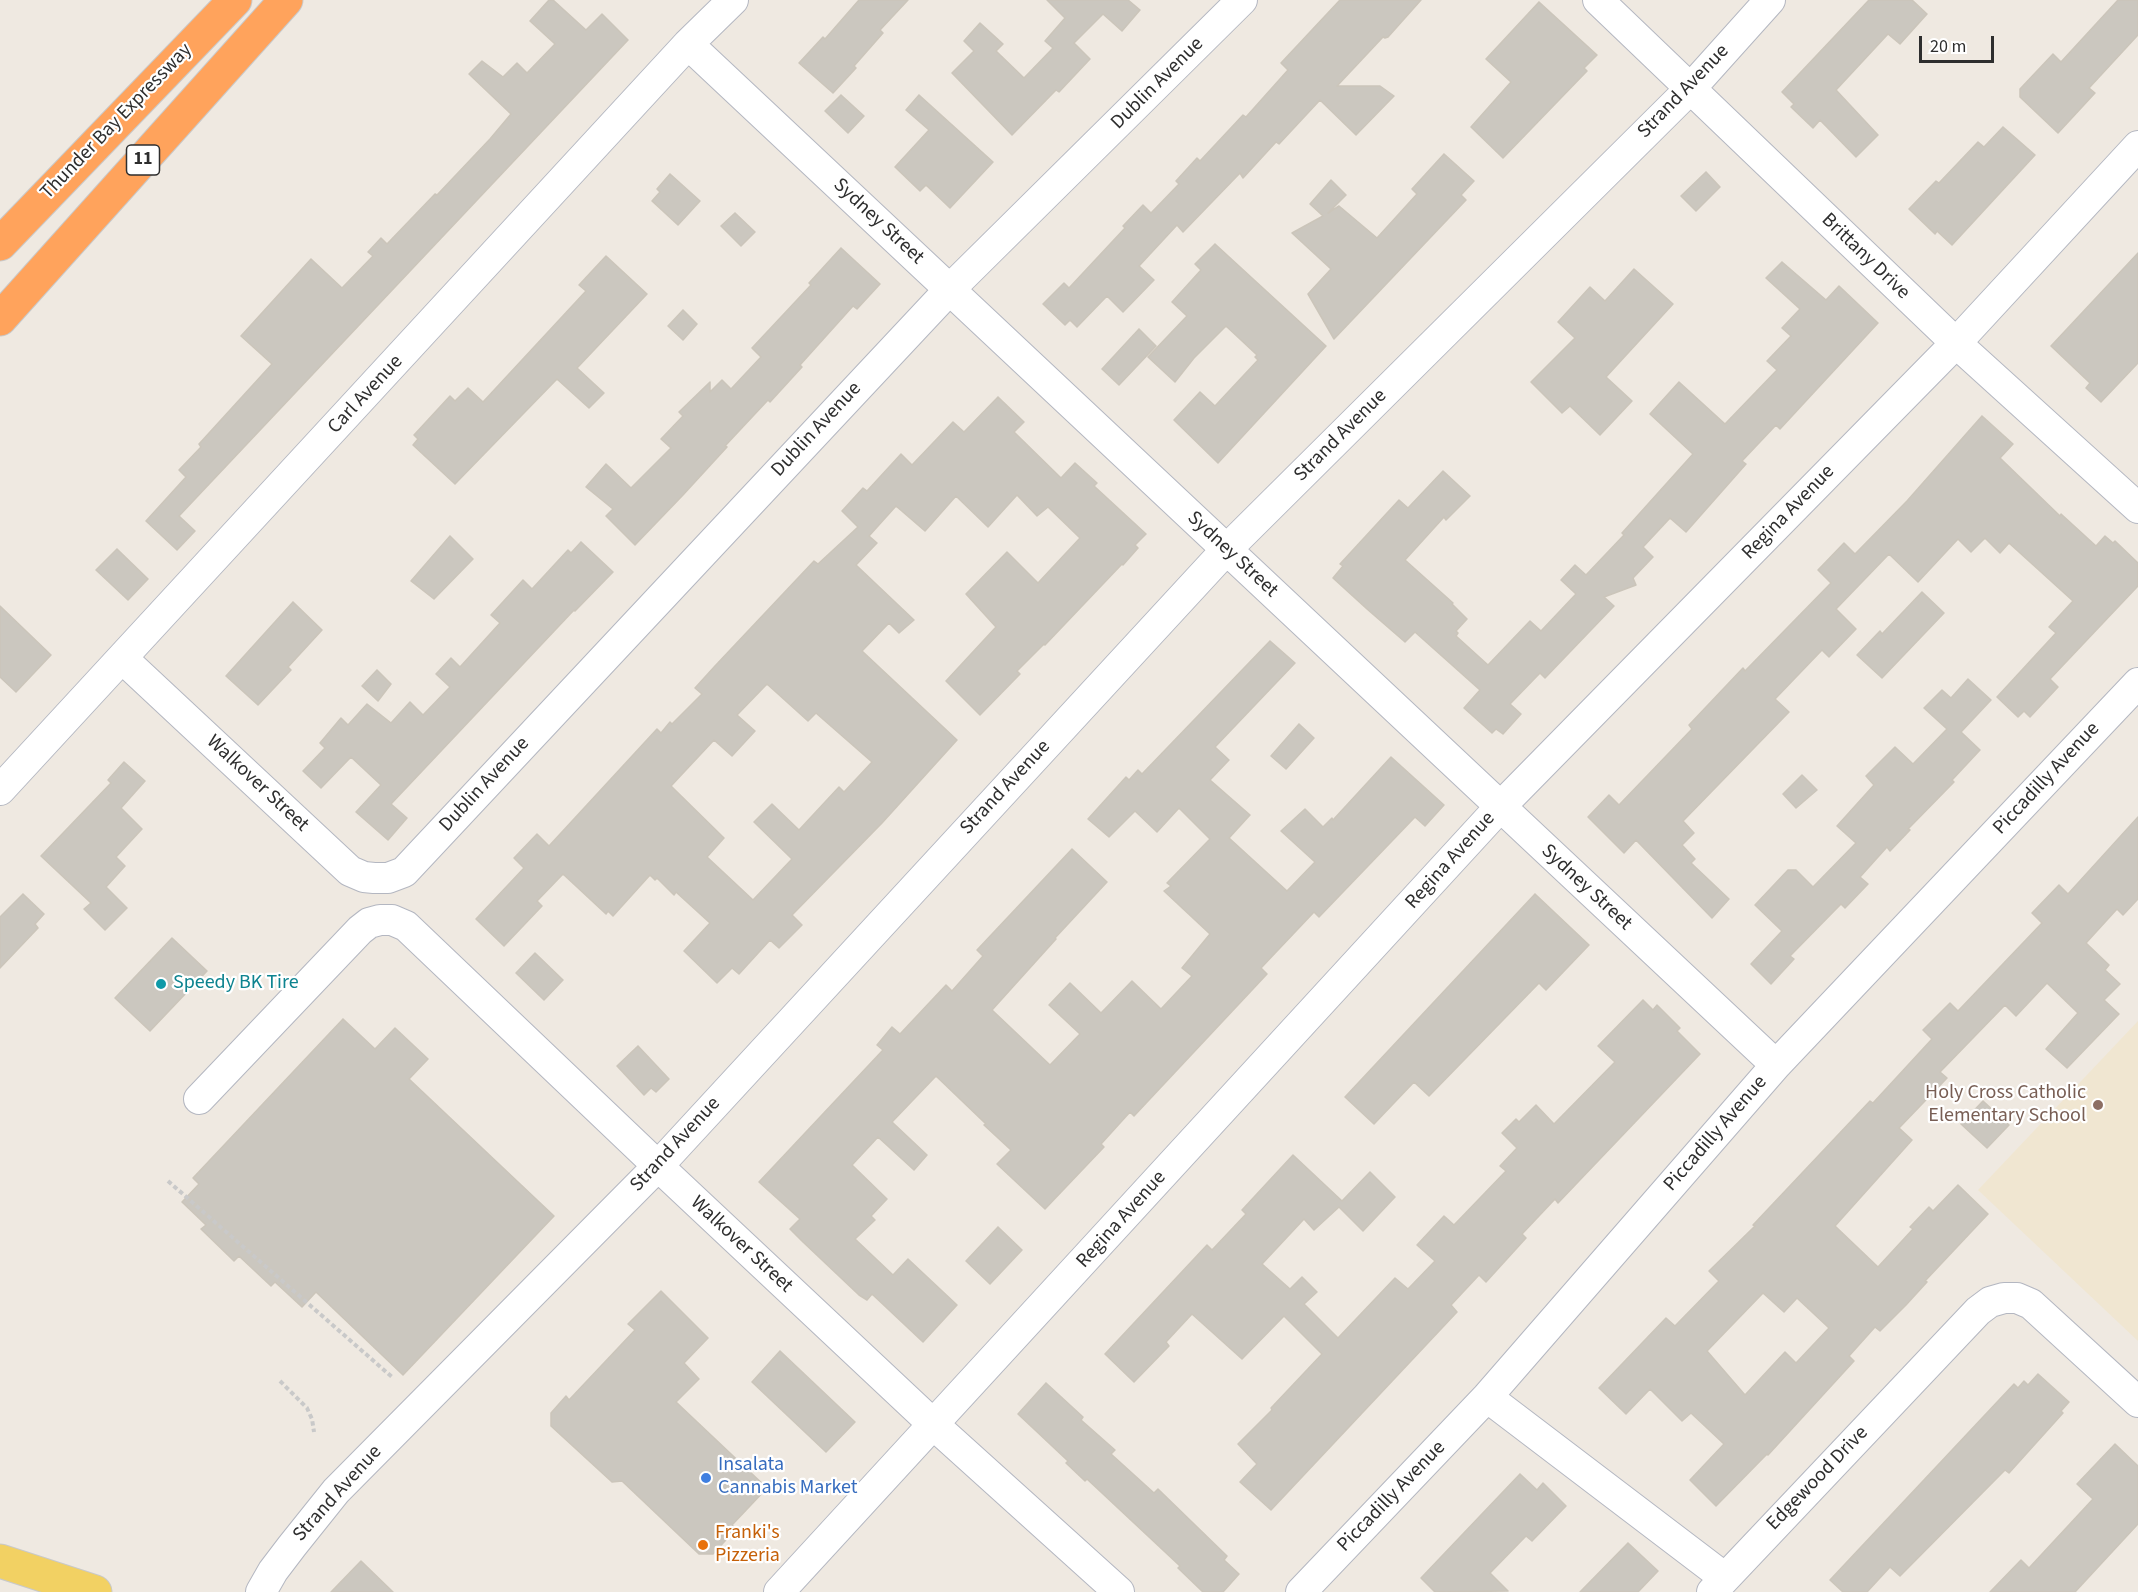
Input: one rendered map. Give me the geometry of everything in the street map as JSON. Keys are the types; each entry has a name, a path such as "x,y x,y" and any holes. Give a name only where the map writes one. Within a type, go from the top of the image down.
{"highway":[{"name":"Thunder Bay Expressway","path":"0,244 235,0"},
{"name":"Thunder Bay Expressway","path":"0,319 286,0"}],"main road":[{"path":"0,1561 95,1592"}],"street":[{"name":"Carl Avenue","path":"0,790 688,45 733,0"},
{"name":"Dublin Avenue","path":"404,872 950,289 1242,0"},
{"name":"Brittany Drive","path":"1598,0 1956,343 2138,508"},
{"name":"Strand Avenue","path":"261,1592 285,1554 336,1491 658,1166 1226,550 1690,88 1770,0"},
{"name":"Sydney Street","path":"688,45 1776,1065"},
{"name":"Regina Avenue","path":"779,1592 1500,807 1956,343 2138,146"},
{"name":"Walkover Street","path":"123,659 350,871 364,877 374,878 388,878 404,872"},
{"name":"Piccadilly Avenue","path":"1301,1592 1487,1397 1776,1065 2138,683"},
{"name":"Walkover Street","path":"199,1098 360,930 369,923 380,920 393,920 406,926 934,1425 1119,1592"},
{"name":"Edgewood Drive","path":"1487,1397 1718,1585 1978,1311 1990,1302 2004,1298 2017,1298 2031,1304 2138,1402"}],"path":[{"path":"168,1181 392,1377"},
{"path":"280,1381 307,1408 314,1431"}],"shaded area":[{"name":"Holy Cross Catholic Elementary School","path":"2138,1021 2138,1341 1978,1190"}],"building":[{"path":"549,0 553,0 586,30 602,14 628,40 179,516 195,531 177,550 146,521 186,477 179,470 201,447 199,444 272,364 241,336 311,259 342,288 373,256 368,252 381,238 387,244 490,139 511,114 469,74 482,61 503,77 517,63 527,73 555,44 530,21"},
{"path":"859,0 908,0 880,30 883,33 833,93 799,63 823,37 825,39"},
{"path":"1047,0 1128,0 1140,10 1122,31 1103,14 1074,43 1090,59 1059,92 1056,90 1012,135 952,73 974,51 964,41 980,23 1003,44 996,51 1024,78 1053,48 1045,41 1065,18"},
{"path":"1340,0 1421,0 1388,37 1383,37 1337,86 1380,86 1394,96 1356,135 1320,100 1279,144 1276,142 1243,178 1240,173 1183,232 1177,225 1139,266 1154,280 1123,312 1107,296 1077,327 1070,320 1065,325 1043,304 1064,283 1069,288 1125,228 1123,226 1143,205 1151,213 1179,184 1176,181 1197,158 1200,161 1243,115 1246,117 1288,70 1281,63"},
{"path":"1869,0 1912,0 1927,14 1900,44 1888,34 1836,90 1878,135 1856,157 1820,120 1813,128 1791,107 1794,104 1782,92"},
{"path":"2118,0 2138,0 2138,35 2089,88 2095,93 2058,133 2020,97 2020,89 2053,54 2061,62"},
{"path":"1539,2 1597,55 1584,68 1587,71 1503,158 1471,127 1511,82 1486,59"},
{"path":"841,95 864,116 848,133 825,111"},
{"path":"919,95 993,162 950,208 926,185 920,191 895,167 929,130 906,110"},
{"path":"2003,127 2035,155 1952,245 1937,231 1935,234 1909,209 1936,181 1939,183 1978,142 1984,147"},
{"path":"1444,154 1474,181 1461,195 1466,200 1334,339 1308,294 1331,269 1292,233 1323,216 1310,204 1331,180 1346,195 1328,213 1339,206 1377,238 1417,194 1412,189"},
{"path":"1706,172 1720,187 1696,211 1681,196"},
{"path":"670,174 700,201 678,225 652,201 660,192 657,189"},
{"path":"735,213 755,232 741,246 721,226"},
{"path":"1215,244 1326,346 1218,463 1174,420 1200,392 1215,406 1258,360 1255,357 1257,355 1226,326 1194,358 1175,382 1148,357 1187,316 1172,302 1201,270 1195,264"},
{"path":"841,248 880,284 857,309 853,306 800,365 802,367 770,402 768,400 635,545 606,516 613,509 586,487 606,464 631,488 671,448 661,439 683,416 679,412 710,382 710,392 722,380 731,389 761,357 752,348 811,285 809,283"},
{"path":"2138,253 2138,363 2101,402 2086,388 2090,383 2051,346"},
{"path":"606,256 647,294 577,368 604,393 589,408 557,379 455,484 413,445 418,439 414,435 450,396 455,401 468,388 483,402 586,291 579,285"},
{"path":"1782,262 1826,300 1839,286 1878,323 1780,429 1776,425 1742,461 1746,464 1686,532 1670,518 1643,547 1653,557 1633,578 1636,585 1604,597 1614,606 1545,678 1540,673 1510,704 1521,714 1503,734 1496,729 1492,733 1464,708 1480,690 1415,632 1405,642 1367,609 1333,578 1343,566 1340,564 1399,500 1408,508 1443,471 1470,496 1446,520 1444,517 1405,560 1453,603 1467,619 1456,631 1458,633 1456,636 1488,665 1530,621 1541,631 1576,594 1561,580 1575,565 1586,575 1624,535 1622,533 1693,454 1650,414 1679,382 1725,424 1777,370 1767,361 1791,336 1782,328 1800,309 1766,278"},
{"path":"1634,269 1673,304 1606,377 1632,401 1600,435 1570,406 1562,413 1531,382 1575,338 1558,322 1590,287 1605,301"},
{"path":"683,310 697,324 683,340 668,326"},
{"path":"1139,329 1156,346 1119,385 1102,369"},
{"path":"998,397 1024,422 1014,432 1061,478 1075,463 1097,483 1094,486 1146,534 1135,545 1138,548 1017,671 1020,674 980,715 946,681 996,627 966,594 1007,552 1038,583 1080,538 1048,507 1037,516 1017,495 988,527 956,496 925,531 896,506 869,536 877,543 856,565 914,620 899,633 889,623 862,651 957,740 882,823 792,915 802,925 779,948 770,940 739,974 732,968 717,983 684,951 710,923 676,892 674,895 657,878 655,880 650,875 613,916 608,911 606,914 563,874 537,901 542,906 504,946 476,919 524,868 514,858 537,834 549,846 657,729 661,733 702,694 695,688 715,666 814,561 818,564 858,527 842,511 863,488 867,491 901,454 912,465 953,422 964,432","holes":["767,684 808,721 816,713 872,762 844,792 839,787 799,830 772,804 754,822 792,859 753,900 707,857 724,838 671,786 714,740 732,756 755,731 737,715"]},
{"path":"1982,416 2013,444 2000,458 2060,516 2061,514 2096,546 2105,536 2113,543 2115,541 2138,563 2138,586 2050,679 2058,687 2030,717 2024,711 2018,717 1997,697 2056,633 2049,627 2073,601 2009,543 2000,553 1985,538 1971,552 1958,539 1918,582 1889,554 1836,609 1856,629 1829,657 1822,650 1775,699 1789,712 1683,821 1694,833 1682,845 1695,859 1691,863 1729,899 1712,918 1636,840 1624,853 1588,817 1609,795 1619,805 1692,729 1689,725 1743,668 1745,671 1831,583 1818,570 1844,543 1855,554 1907,501"},
{"path":"450,536 473,559 434,599 411,581"},
{"path":"581,542 613,572 574,610 391,804 407,818 388,840 356,812 381,785 351,757 321,788 303,771 325,748 320,743 341,718 348,725 367,704 391,723 410,702 423,715 450,687 436,674 451,658 460,667 500,623 491,615 523,580 532,589 568,550 571,553"},
{"path":"117,549 148,579 128,600 96,570"},
{"path":"1922,592 1944,613 1882,678 1857,655 1880,631 1882,634"},
{"path":"293,602 322,630 288,667 291,670 258,705 226,676"},
{"path":"0,606 51,655 16,692 0,677"},
{"path":"1270,641 1295,663 1215,747 1229,760 1210,780 1250,815 1229,838 1287,891 1315,862 1281,831 1305,809 1323,827 1332,818 1333,820 1391,757 1444,805 1425,826 1415,817 1319,917 1314,912 1261,968 1267,974 1134,1116 1130,1112 1101,1144 1104,1147 1045,1209 997,1164 1011,1150 936,1076 892,1122 927,1155 914,1170 878,1137 852,1165 887,1199 871,1216 875,1220 855,1239 893,1275 908,1259 957,1305 923,1342 872,1294 867,1300 859,1295 803,1242 790,1229 800,1219 759,1182 883,1050 877,1045 892,1027 900,1034 946,985 952,991 983,956 977,950 1072,849 1107,882 992,1010 1050,1065 1080,1034 1049,1005 1070,983 1101,1013 1132,981 1161,1009 1192,976 1182,968 1210,934 1164,891 1171,886 1167,883 1210,839 1179,808 1157,832 1135,811 1109,837 1088,819 1126,777 1129,780 1138,770 1142,774"},
{"path":"377,670 391,684 378,701 362,686"},
{"path":"1968,679 1991,700 1961,732 1980,750 1952,780 1954,782 1908,829 1910,830 1890,851 1887,847 1860,877 1868,884 1845,908 1841,904 1790,956 1794,959 1771,984 1751,964 1782,931 1755,905 1788,870 1796,870 1813,887 1856,843 1837,826 1874,785 1866,776 1895,747 1913,764 1947,729 1924,708 1942,690 1951,698"},
{"path":"1299,724 1314,738 1286,769 1271,756"},
{"path":"124,762 145,781 121,808 142,829 116,857 125,866 106,887 127,908 105,930 84,909 91,903 41,856 111,783 108,780"},
{"path":"1802,775 1817,790 1796,808 1783,794"},
{"path":"2138,817 2138,899 2123,915 2117,909 2086,943 2109,965 2105,970 2120,984 2104,1000 2119,1014 2067,1068 2046,1049 2078,1013 2047,983 2016,1016 2005,1005 1940,1072 1947,1078 1899,1128 1912,1140 1835,1226 1878,1267 1913,1229 1910,1227 1929,1207 1933,1211 1958,1185 1988,1214 1880,1331 1875,1327 1849,1356 1854,1361 1768,1455 1716,1506 1690,1480 1724,1444 1691,1413 1682,1421 1650,1389 1626,1414 1599,1388 1666,1318 1675,1326 1719,1281 1709,1271 1755,1226 1753,1225 1870,1101 1873,1103 1932,1039 1923,1030 1950,1003 1958,1011 2042,923 2032,913 2059,885 2068,894","holes":["1763,1293 1784,1312 1797,1298 1829,1328 1796,1363 1785,1352 1745,1395 1707,1351"]},
{"path":"23,894 44,914 35,924 38,928 0,968 0,917"},
{"path":"1535,894 1589,945 1546,990 1539,983 1429,1096 1414,1082 1374,1124 1345,1097"},
{"name":"Speedy BK Tire","path":"172,938 207,971 150,1031 115,998"},
{"path":"535,953 563,980 544,1000 516,973"},
{"path":"1643,1000 1653,1010 1657,1005 1680,1028 1677,1031 1700,1054 1558,1203 1555,1199 1522,1234 1526,1238 1486,1282 1479,1275 1451,1305 1457,1312 1271,1510 1240,1482 1257,1464 1238,1444 1322,1354 1284,1316 1242,1359 1192,1314 1166,1342 1169,1346 1134,1382 1105,1354 1207,1245 1212,1250 1246,1214 1242,1210 1293,1155 1342,1201 1370,1172 1395,1197 1363,1231 1339,1207 1314,1230 1304,1219 1262,1264 1290,1289 1302,1277 1317,1292 1304,1304 1338,1338 1395,1278 1408,1289 1435,1261 1417,1245 1444,1216 1454,1225 1506,1171 1500,1166 1517,1148 1502,1133 1516,1119 1519,1122 1536,1105 1554,1124 1615,1062 1598,1046"},
{"path":"343,1019 375,1049 395,1028 428,1059 409,1079 554,1216 403,1375 316,1292 302,1307 275,1282 271,1286 239,1256 234,1261 201,1229 206,1225 182,1202 199,1184 193,1178"},
{"path":"638,1046 669,1079 656,1092 651,1088 644,1095 617,1066"},
{"path":"1983,1101 2009,1125 1987,1148 1961,1124"},
{"path":"998,1227 1022,1250 990,1284 966,1261"},
{"path":"661,1291 708,1338 684,1363 699,1379 676,1402 767,1488 732,1525 736,1529 713,1554 699,1554 622,1481 612,1482 551,1426 551,1413 566,1396 569,1400 635,1330 628,1324"},
{"path":"780,1351 855,1422 826,1452 752,1382"},
{"path":"2038,1374 2069,1402 2061,1411 2063,1413 2009,1473 2005,1470 1900,1576 1890,1567 1867,1592 1843,1592 1830,1580 2014,1384 2018,1388 2024,1381 2028,1385"},
{"path":"1046,1383 1083,1417 1081,1420 1115,1450 1111,1454 1154,1493 1158,1489 1227,1556 1224,1560 1239,1574 1223,1592 1203,1592 1178,1568 1180,1566 1087,1479 1085,1481 1066,1463 1068,1461 1018,1414"},
{"path":"2115,1444 2138,1466 2138,1524 2075,1592 1990,1592 2021,1560 2029,1568 2093,1499 2077,1484"},
{"path":"1520,1474 1537,1490 1543,1483 1566,1506 1532,1541 1526,1536 1490,1573 1508,1591 1435,1592 1421,1578"},
{"path":"1628,1543 1658,1571 1638,1592 1580,1592"},
{"path":"361,1561 393,1592 331,1592"}],"place":[{"name":"Speedy BK Tire","path":"161,984"},
{"name":"Holy Cross Catholic Elementary School","path":"2098,1105"},
{"name":"Insalata Cannabis Market","path":"706,1478"},
{"name":"Franki's Pizzeria","path":"703,1545"}]}
